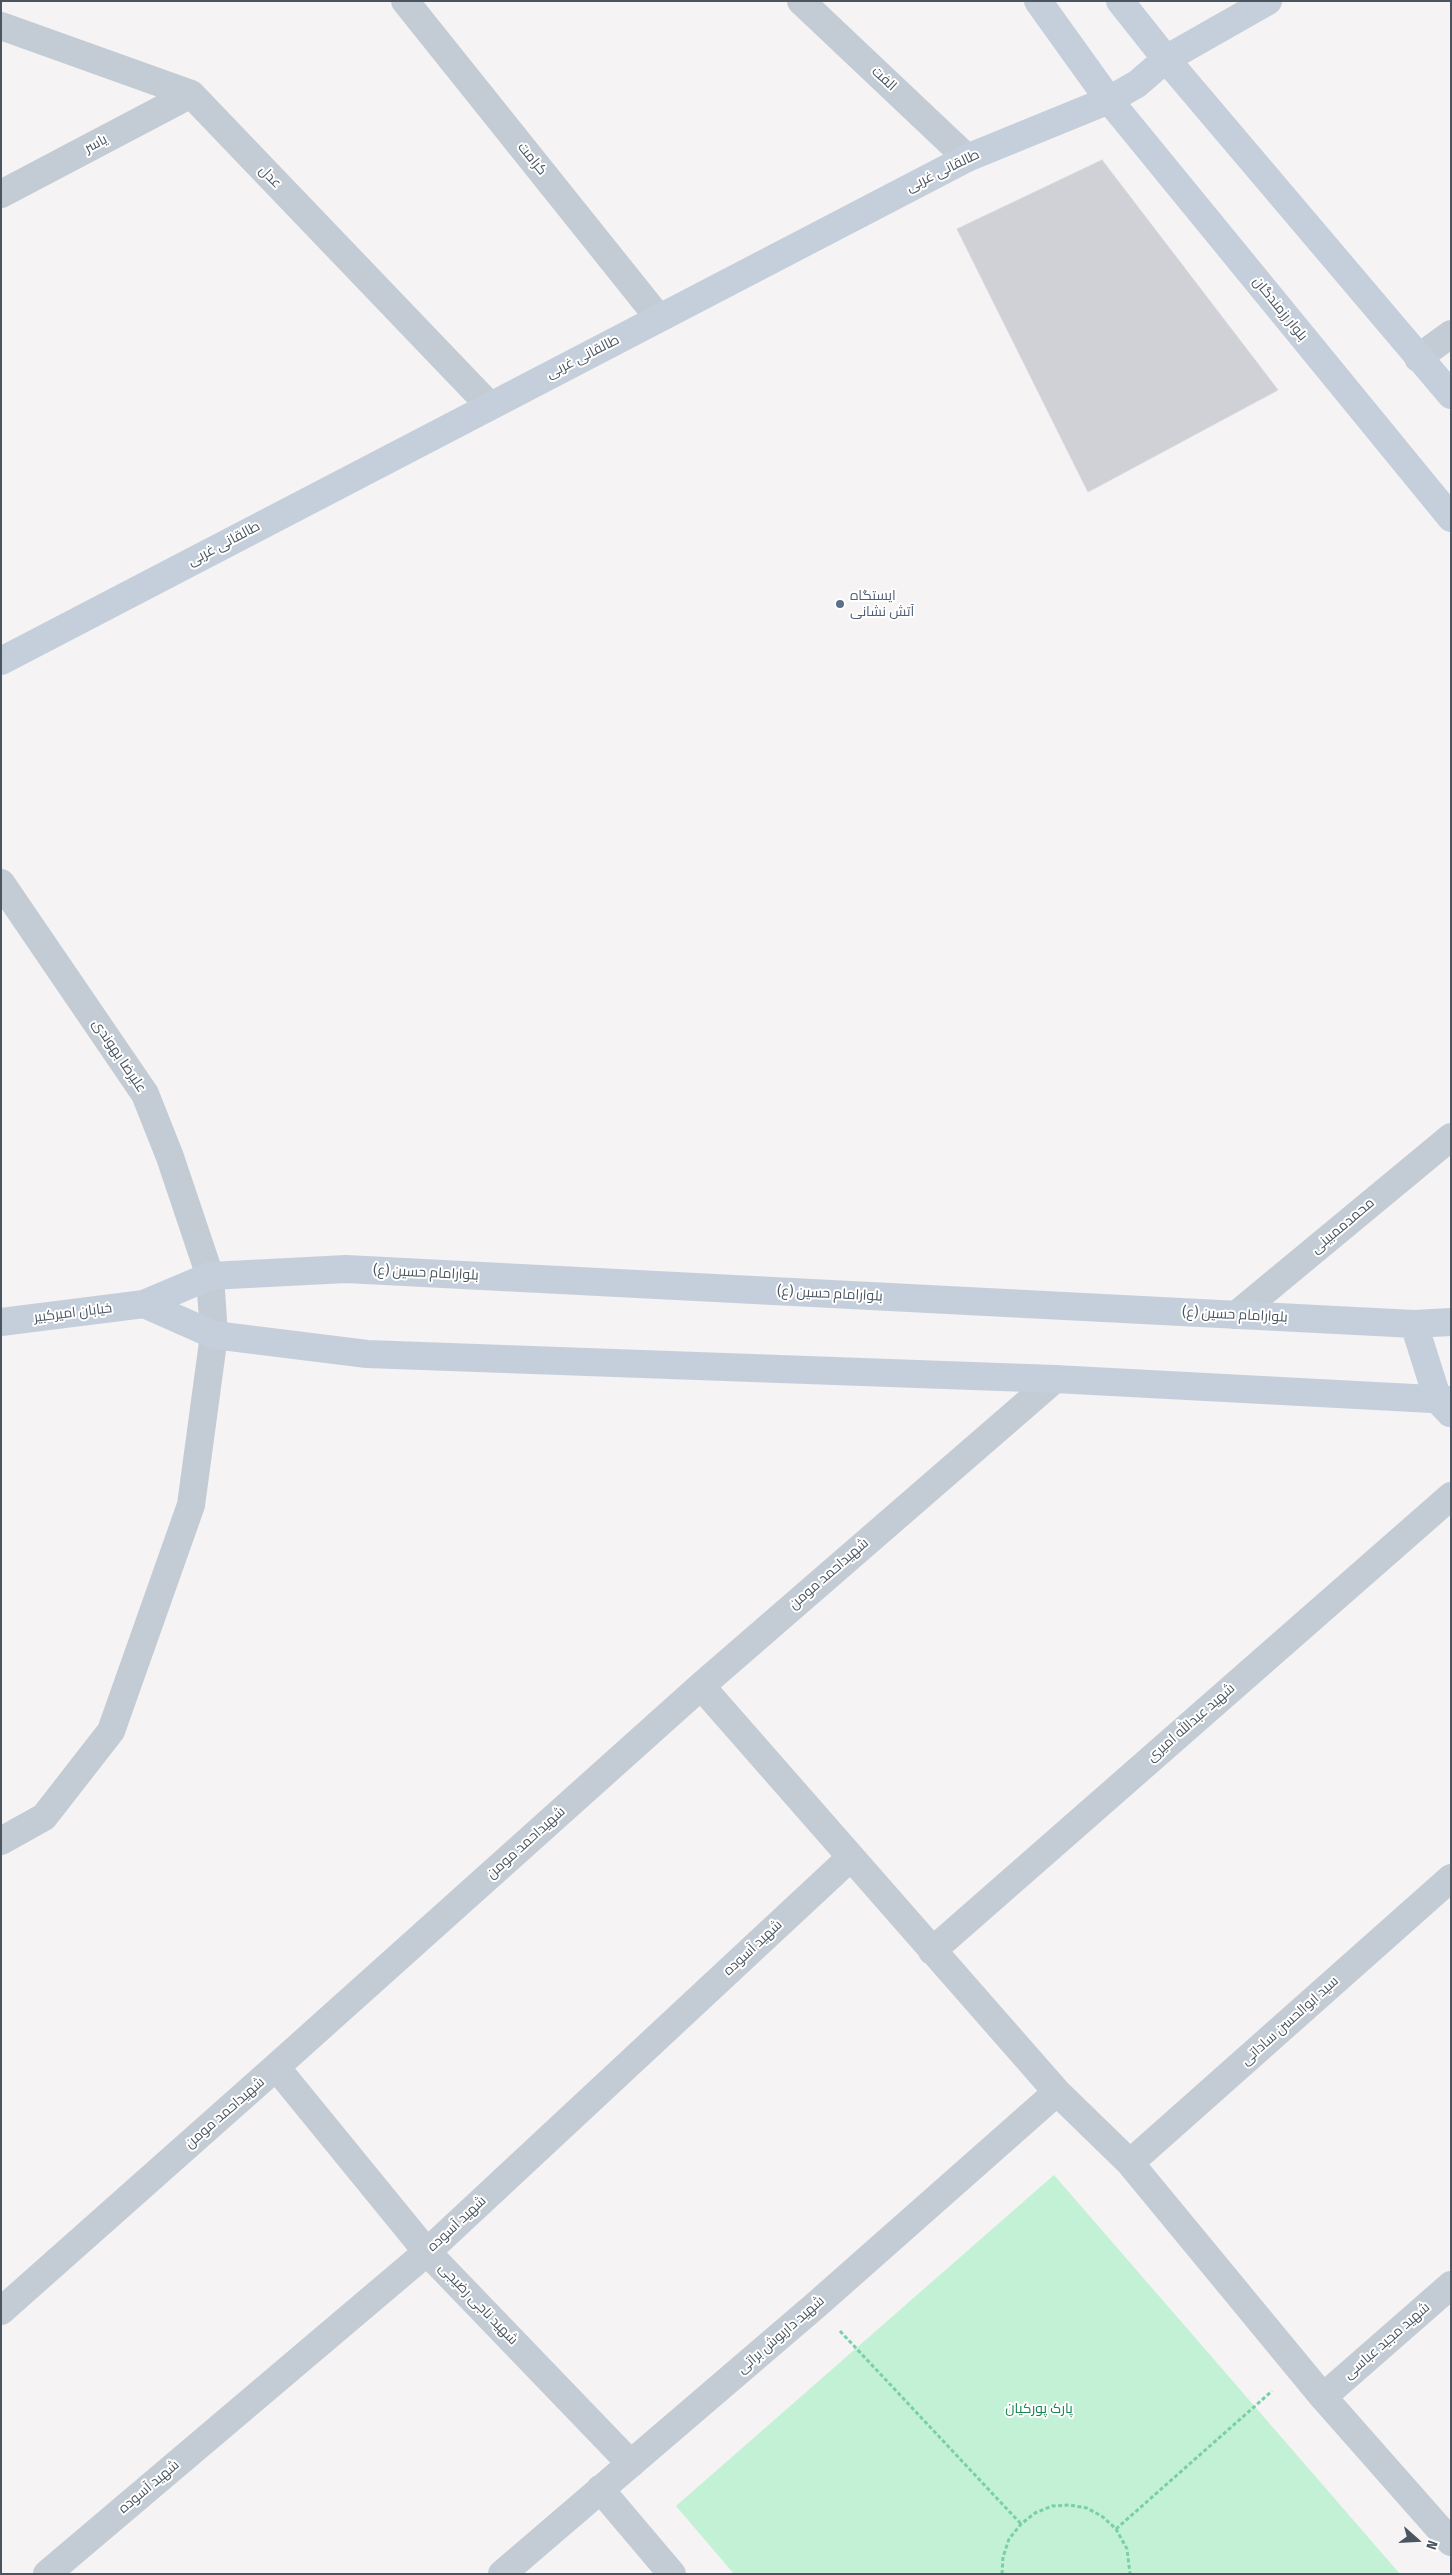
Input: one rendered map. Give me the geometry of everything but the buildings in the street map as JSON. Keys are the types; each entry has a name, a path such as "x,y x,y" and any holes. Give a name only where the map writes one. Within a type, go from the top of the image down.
{"street":[{"name":"کرامت","path":"405,1 658,317"},
{"name":"الفت","path":"801,1 967,158"},
{"name":"بلوار رزمندگان","path":"1038,1 1110,100 1451,518"},
{"path":"1120,1 1166,59 1451,395"},
{"name":"طالقانی غربی","path":"1,661 658,317 967,158 1110,100 1137,84 1166,59 1268,1"},
{"name":"عدل","path":"1,26 191,94 489,405"},
{"name":"یاسر","path":"1,194 191,94"},
{"path":"1418,358 1451,334"},
{"name":"علیرضا بهوندی","path":"1,883 145,1094 170,1157 210,1276 214,1335 191,1505 111,1731 44,1817 1,1842"},
{"name":"محمدممبینی","path":"1236,1315 1451,1137"},
{"name":"بلوارامام حسین (ع)","path":"210,1276 346,1269 1414,1324 1451,1322"},
{"name":"خیابان امیرکبیر","path":"1,1322 144,1304 210,1276"},
{"path":"144,1304 214,1335 367,1354 1055,1379 1446,1405 1414,1324"},
{"name":"شهیداحمد مومن","path":"1,2310 276,2067 701,1686 1055,1379"},
{"name":"شهید عبدالله امیری","path":"932,1950 1451,1496"},
{"path":"701,1686 1057,2092 1130,2163 1323,2397 1451,2542"},
{"name":"شهید آسوده","path":"47,2574 427,2252 850,1857"},
{"name":"سید ابوالحسن ساداتی","path":"1130,2163 1451,1878"},
{"name":"شهید ناجی رضیجی","path":"276,2067 427,2252 631,2464"},
{"name":"شهید داریوش براتی","path":"502,2574 816,2305 1057,2092"},
{"name":"شهید مجید عباسی","path":"1323,2397 1451,2285"},
{"path":"600,2489 672,2574"}],"path":[{"path":"816,2305 1021,2524"},
{"path":"1116,2529 1299,2367"},
{"path":"1002,2574 1003,2558 1009,2539 1021,2524 1044,2510 1070,2505 1088,2508 1103,2517 1116,2529 1127,2549 1130,2574"}],"green space":[{"name":"پارک پورکیان","path":"1054,2175 1400,2574 734,2574 676,2506"}],"place":[{"name":"ایستگاه آتش نشانی","path":"840,604"}]}
